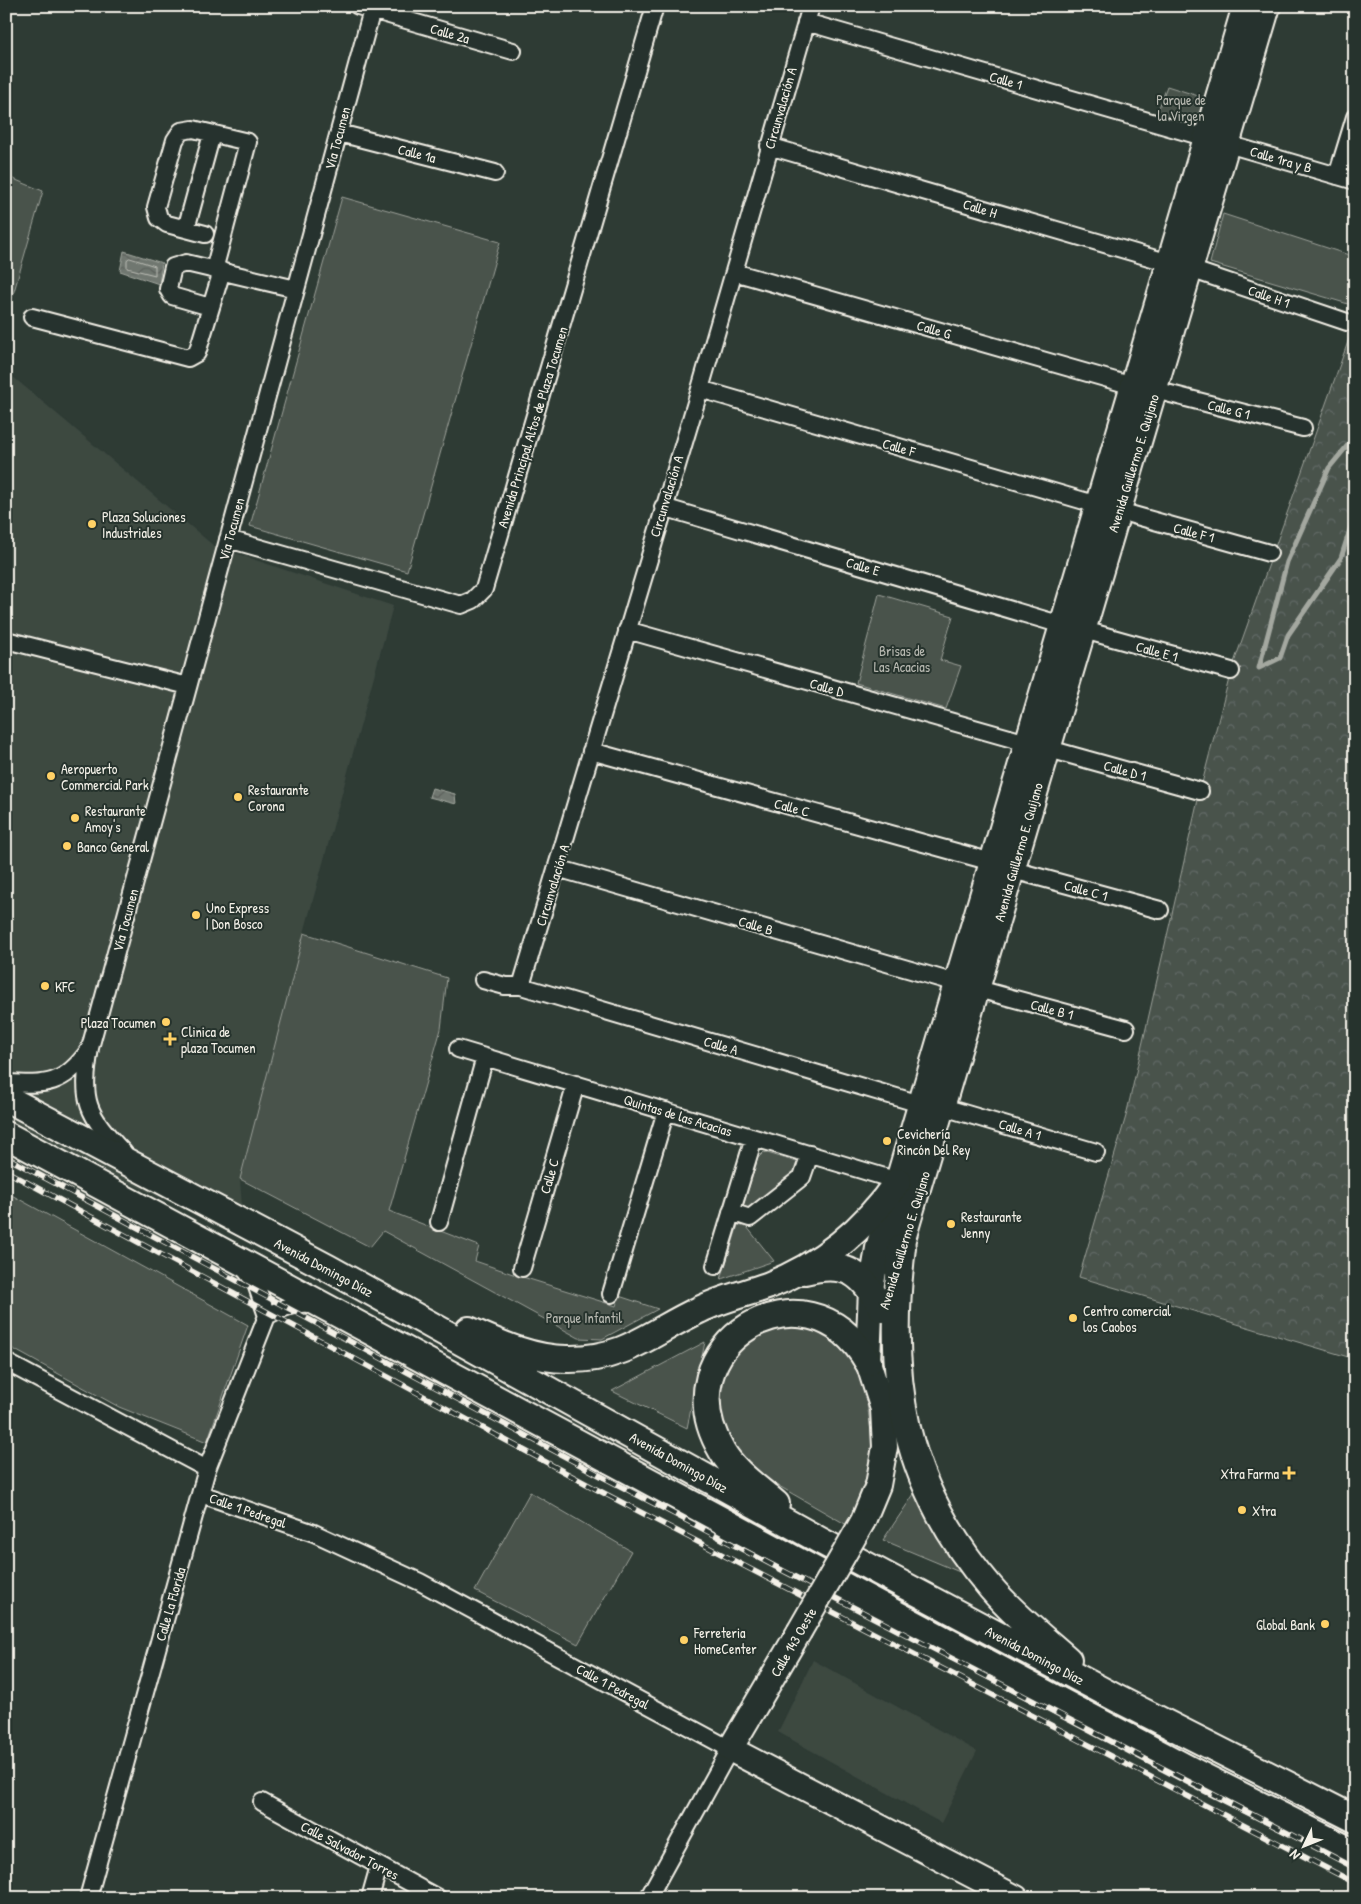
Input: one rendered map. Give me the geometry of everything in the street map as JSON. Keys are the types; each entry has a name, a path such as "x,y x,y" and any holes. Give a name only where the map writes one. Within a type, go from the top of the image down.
{"main road":[{"name":"Avenida Domingo Díaz","path":"6,1098 328,1268 819,1540 1105,1692 1355,1819"},
{"path":"6,1135 326,1309 974,1656 1198,1774 1355,1853"},
{"path":"795,1274 816,1262 848,1237 883,1201 898,1181"},
{"path":"902,1247 896,1314 897,1361 906,1428 924,1486 941,1519 991,1588 1026,1624 1105,1692"},
{"path":"328,1268 389,1292 484,1337 528,1353 570,1360 623,1351 699,1310 795,1274 814,1269 843,1269 854,1272 876,1299"},
{"path":"819,1540 738,1471 722,1452 715,1439 709,1418 707,1405 710,1380 718,1358 730,1339 748,1325 772,1316 798,1314 832,1325 853,1340 870,1367"}],"street":[{"name":"Avenida Principal Altos de Plaza Tocumen","path":"228,539 461,606 473,600 484,589 656,6"},
{"name":"Circunvalación A","path":"521,986 626,630 700,389 810,6"},
{"name":"Avenida Guillermo E. Quijano","path":"876,1299 889,1279 902,1247 932,1105 1217,141 1246,6"},
{"name":"Avenida Guillermo E. Quijano","path":"1217,141 1268,6"},
{"name":"Vía Tocumen","path":"138,1167 101,1129 90,1111 85,1087 90,1048 339,133 365,8"},
{"name":"Calle 2a","path":"365,8 513,51"},
{"name":"Calle 1","path":"806,22 1217,141"},
{"path":"1336,176 1355,117"},
{"path":"32,317 188,358 197,352 210,307 248,142 192,129 181,131 175,140 156,207 160,218 167,224 205,234"},
{"name":"Calle 1a","path":"339,133 495,173"},
{"path":"186,229 212,134"},
{"name":"Calle 1ra y B","path":"1217,141 1355,181"},
{"name":"Calle H","path":"769,146 1180,267"},
{"path":"210,307 172,296 168,289 173,268 179,264 296,289"},
{"name":"Calle H 1","path":"1180,267 1347,322"},
{"name":"Calle G","path":"734,272 1144,388"},
{"name":"Calle G 1","path":"1144,388 1303,428"},
{"name":"Calle F","path":"700,389 1108,508"},
{"name":"Calle E","path":"663,507 1073,628"},
{"name":"Calle F 1","path":"1108,508 1269,552"},
{"name":"Calle E 1","path":"1073,628 1230,671"},
{"name":"Calle D","path":"626,630 1038,746"},
{"path":"6,640 188,686"},
{"name":"Calle D 1","path":"1038,746 1200,791"},
{"name":"Calle C","path":"591,751 1003,866"},
{"name":"Calle C 1","path":"1003,866 1160,910"},
{"name":"Calle B","path":"557,868 964,998"},
{"name":"Calle A","path":"483,980 505,986 521,986 932,1105"},
{"name":"Calle B 1","path":"964,998 1126,1029"},
{"path":"6,1083 32,1086 49,1083 80,1062 90,1048"},
{"name":"Quintas de las Acacias","path":"458,1049 898,1181"},
{"path":"439,1222 485,1057"},
{"name":"Calle C","path":"522,1268 576,1084"},
{"name":"Avenida Guillermo E. Quijano","path":"870,1367 878,1359 876,1299 878,1248 898,1181 932,1105"},
{"name":"Calle A 1","path":"932,1105 1096,1152"},
{"path":"611,1294 666,1111"},
{"path":"715,1266 754,1138"},
{"path":"731,1212 750,1218 802,1177 810,1154"},
{"path":"233,1258 256,1284 267,1316 281,1308 296,1304 311,1304 326,1309"},
{"name":"Calle La Florida","path":"88,1898 207,1469 267,1316"},
{"name":"Calle 1 Pedregal","path":"6,1362 207,1469"},
{"name":"Calle 143 Oeste","path":"648,1898 730,1749 863,1521 878,1485 885,1447 883,1408 870,1367"},
{"name":"Calle 1 Pedregal","path":"201,1494 314,1533 420,1582 730,1749 1016,1898"},
{"name":"Calle Salvador Torres","path":"262,1802 438,1898"},
{"path":"370,1898 379,1866"}],"shaded area":[{"path":"6,371 214,546 393,606 304,933 240,1179 244,1237 6,1125"},
{"path":"813,1660 977,1751 941,1823 778,1732"}],"green space":[{"name":"Parque de la Virgen","path":"1167,86 1211,100 1201,129 1156,116"},
{"path":"6,176 43,191 6,319"},
{"path":"342,197 500,242 407,571 250,526"},
{"path":"1223,214 1355,257 1355,306 1210,263"},
{"path":"1331,317 1355,319 1355,1359 1079,1277 1126,1116 1200,791 1231,671 1350,336 1347,322"},
{"name":"Brisas de Las Acacias","path":"879,594 953,616 940,660 961,666 946,709 856,683"},
{"name":"Parque Infantil","path":"304,933 447,978 441,1029 389,1211 479,1246 475,1261 616,1306 619,1296 658,1309 602,1339 579,1338 383,1231 370,1247 240,1179"},
{"path":"764,1152 797,1162 794,1177 749,1211 742,1209 758,1158"},
{"path":"6,1192 248,1325 207,1442 119,1407 6,1345"},
{"path":"738,1225 747,1227 774,1261 721,1279"},
{"path":"812,1327 839,1344 850,1354 859,1366 864,1385 872,1439 871,1467 864,1494 847,1525 730,1458 715,1381 726,1356 764,1329"},
{"path":"705,1342 687,1428 612,1391"},
{"path":"916,1491 962,1573 883,1540"},
{"path":"530,1492 631,1551 578,1644 475,1591"}],"water":[{"path":"124,251 162,263 159,284 120,271"},
{"path":"432,788 455,794 456,804 429,797"}],"waterway":[{"path":"1352,440 1329,468 1287,562 1259,668 1280,658 1288,635 1341,558 1355,514"}],"railway":[{"path":"6,1157 603,1477 1355,1868"},
{"path":"6,1171 596,1489 1355,1883"}],"place":[{"name":"Plaza Soluciones Industriales","path":"92,524"},
{"name":"Aeropuerto Commercial Park","path":"51,776"},
{"name":"Restaurante Corona","path":"238,797"},
{"name":"Restaurante Amoy's","path":"75,818"},
{"name":"Banco General","path":"67,846"},
{"name":"Uno Express | Don Bosco","path":"196,915"},
{"name":"KFC","path":"45,986"},
{"name":"Plaza Tocumen","path":"166,1022"},
{"name":"Clinica de plaza Tocumen","path":"170,1039"},
{"name":"Cevichería Rincón Del Rey","path":"887,1141"},
{"name":"Restaurante Jenny","path":"951,1224"},
{"name":"Centro comercial los Caobos","path":"1073,1318"},
{"name":"Xtra Farma","path":"1289,1473"},
{"name":"Xtra","path":"1242,1510"},
{"name":"Global Bank","path":"1325,1624"},
{"name":"Ferreteria HomeCenter","path":"684,1640"}]}
